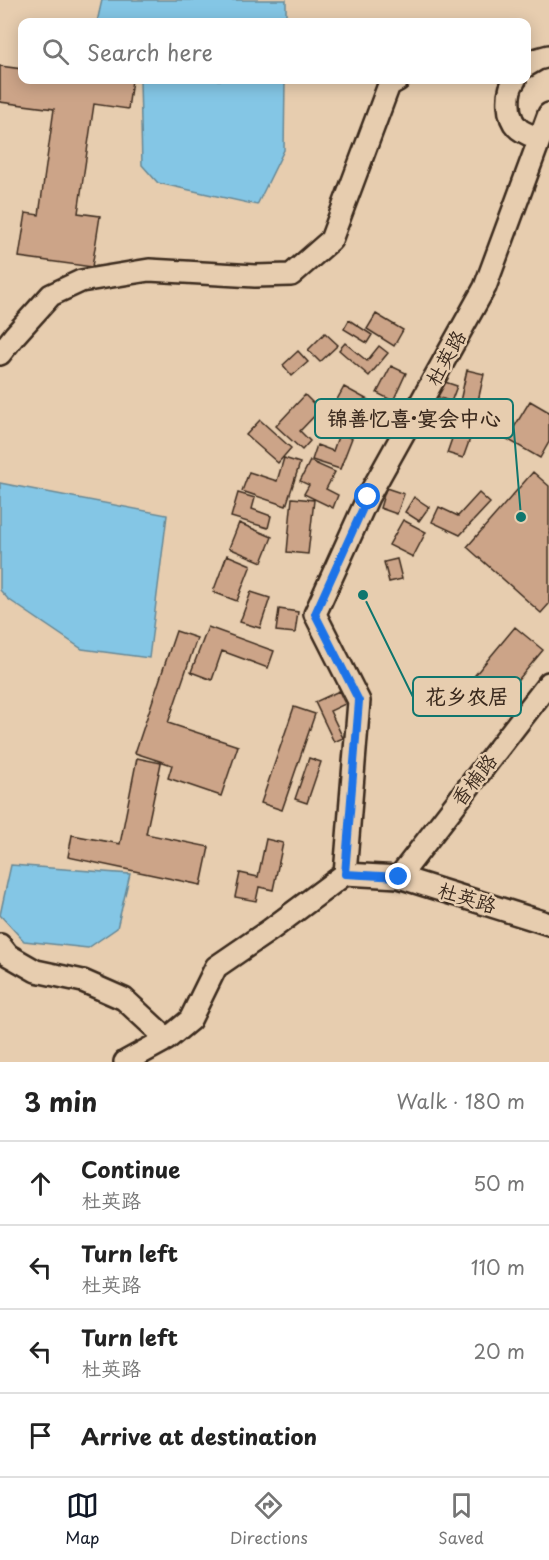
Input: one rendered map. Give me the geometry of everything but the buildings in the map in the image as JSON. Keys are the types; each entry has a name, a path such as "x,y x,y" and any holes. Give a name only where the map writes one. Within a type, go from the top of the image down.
{"street":[{"path":"531,63 549,56"},
{"path":"0,354 51,295 81,281 149,270 255,276 291,275 331,240 391,84"},
{"path":"507,84 510,114 518,128 540,139"},
{"name":"杜英路","path":"549,114 485,287 368,497 315,614 359,701 345,874 399,877 549,924"},
{"name":"香楠路","path":"399,877 549,683"},
{"path":"125,1062 167,1038 190,1020 216,967 345,874"},
{"path":"0,945 8,955 36,972 82,981 124,999 167,1038"}],"water":[{"path":"102,0 286,0 286,18 98,18"},
{"path":"140,84 285,84 284,150 257,205 158,183 142,165"},
{"path":"0,483 167,515 149,658 82,649 8,599 0,590"},
{"path":"11,865 130,874 117,928 88,948 24,941 0,915"}],"place":[{"name":"锦善忆喜·宴会中心","path":"521,517"},
{"name":"花乡农居","path":"363,595"}],"route":[{"path":"368,497 315,614 359,701 345,874 399,877"}]}
